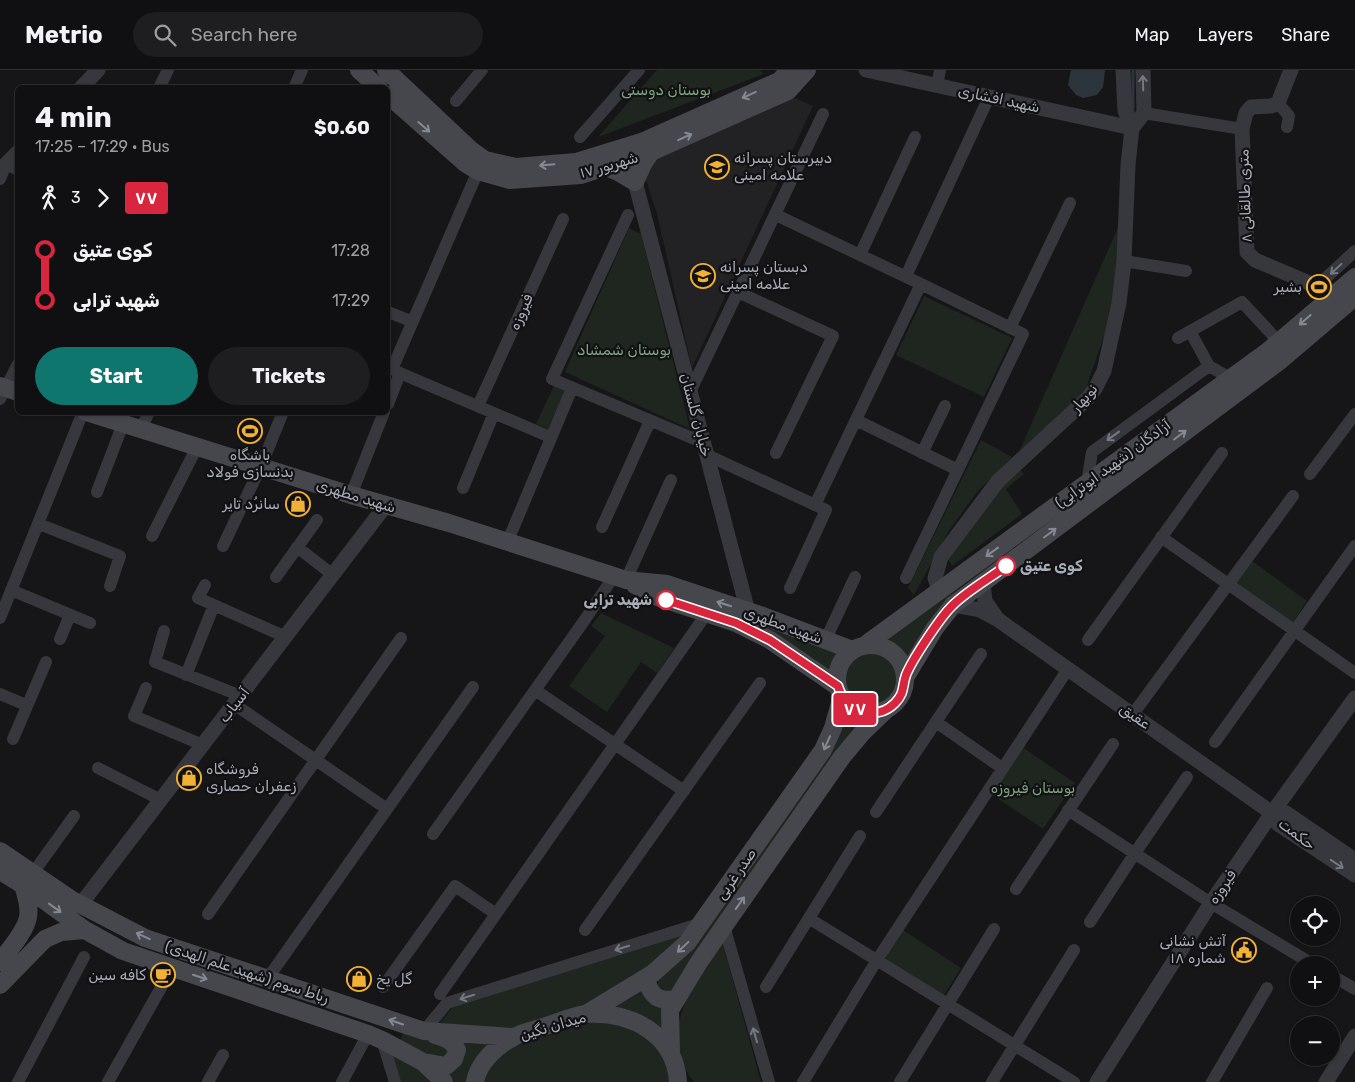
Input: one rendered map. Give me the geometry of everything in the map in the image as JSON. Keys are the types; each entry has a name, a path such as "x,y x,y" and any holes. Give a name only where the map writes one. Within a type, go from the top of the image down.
{"main road":[{"name":"۱۷ شهریور","path":"386,70 471,150 485,160 516,167 576,162 651,152 788,91 808,70"},
{"name":"۱۷ شهریور","path":"390,97 465,163 478,171 510,180 581,175 606,167 644,141 779,81 790,70"},
{"path":"606,167 635,182 651,152"},
{"name":"آزادگان (شهید ابوترابی)","path":"858,647 1279,342 1355,277"},
{"name":"آزادگان (شهید ابوترابی)","path":"906,676 935,628 953,605 1280,360 1355,297"},
{"name":"شهید مطهری","path":"94,415 351,495 449,523 620,578 660,598 736,623 770,640 840,691"},
{"path":"1019,532 1029,548"},
{"name":"شهید مطهری","path":"620,578 667,584 825,641 858,647"},
{"path":"876,644 888,648 897,655 903,665 906,676 901,696 886,710 876,713 861,711 848,704 840,691 837,675 839,666 844,658 858,647 876,644"},
{"name":"صدر غربی","path":"586,1014 645,978 688,943 823,750 833,728 840,691"},
{"name":"صدر غربی","path":"671,1054 670,1010 699,962 842,757 886,710"},
{"name":"رباط سوم (شهید علم الهدی)","path":"0,851 85,930 123,951 375,1037 423,1062 444,1082"},
{"name":"رباط سوم (شهید علم الهدی)","path":"0,871 28,879 81,904 145,938 424,1031 513,1037"},
{"path":"0,962 28,919 28,879"},
{"path":"0,985 45,939 61,932 85,930"},
{"path":"18,936 27,939 32,944 33,951"},
{"path":"645,978 649,990 657,999 667,1001 677,999"},
{"name":"میدان نگین","path":"474,1082 490,1054 513,1037 586,1014 619,1017 653,1031 671,1054 680,1078"},
{"path":"423,1062 446,1066 454,1059 457,1050 455,1044 450,1040 424,1031"}],"street":[{"path":"84,85 98,70"},
{"path":"160,85 168,70"},
{"path":"295,85 302,70"},
{"path":"456,101 482,70"},
{"path":"580,137 639,70"},
{"name":"شهید افشاری","path":"866,70 1132,128"},
{"path":"937,86 940,70"},
{"path":"1123,70 1125,111 1132,128"},
{"path":"1132,128 1144,112 1143,70"},
{"path":"1287,127 1289,116 1278,102 1291,70"},
{"path":"906,276 989,97"},
{"name":"۸ متری طالقانی","path":"1278,102 1271,106 1251,107 1246,113 1242,129 1247,252 1256,260 1335,294"},
{"path":"1144,112 1242,129"},
{"path":"690,392 824,114"},
{"name":"نوبهار","path":"939,590 935,578 942,557 998,481 1088,398 1104,371 1115,320 1124,262 1128,165 1132,128"},
{"path":"860,255 915,138"},
{"name":"خیابان گلستان","path":"627,154 748,612"},
{"path":"0,178 15,157"},
{"path":"390,396 411,321 478,171"},
{"path":"1010,328 1070,203"},
{"path":"628,215 552,379 650,421 820,508"},
{"path":"776,215 1023,334 906,578"},
{"name":"فیروزه","path":"478,406 563,219"},
{"path":"1317,286 1355,251"},
{"path":"1124,262 1186,271"},
{"path":"790,588 856,420 922,284"},
{"path":"738,292 833,336 776,453"},
{"path":"1178,338 1242,302 1279,342"},
{"path":"390,313 411,321"},
{"path":"1190,331 1209,366 1230,378"},
{"path":"1086,483 1092,452 1209,366"},
{"path":"397,370 550,437"},
{"path":"6,391 15,371"},
{"path":"507,543 572,388"},
{"path":"922,453 945,406"},
{"path":"463,488 494,413"},
{"path":"1310,474 1355,414"},
{"path":"0,618 84,415"},
{"path":"141,429 147,415"},
{"path":"223,546 261,466 282,415"},
{"path":"351,495 383,415"},
{"path":"856,420 958,470"},
{"path":"602,527 650,421"},
{"path":"97,492 123,424"},
{"path":"152,536 197,447"},
{"path":"1088,640 1222,453"},
{"path":"433,834 536,690 620,578 671,480"},
{"path":"1133,714 1293,496"},
{"name":"آسیاب","path":"81,904 386,505"},
{"path":"276,578 317,520"},
{"path":"39,524 120,556 110,586"},
{"path":"1161,538 1355,673"},
{"path":"1215,742 1355,546"},
{"path":"297,547 333,575"},
{"path":"825,641 855,577"},
{"path":"983,583 985,601 997,618"},
{"path":"205,585 198,598 286,637"},
{"path":"11,590 90,624"},
{"path":"186,675 214,605"},
{"path":"953,605 980,610 997,618"},
{"path":"440,994 707,613"},
{"path":"60,639 70,615"},
{"name":"عقیق","path":"997,618 1272,813"},
{"path":"164,632 155,662 238,700 316,760 387,809"},
{"path":"208,914 401,638"},
{"path":"876,812 981,654"},
{"path":"13,739 26,704 46,662"},
{"path":"802,1082 877,960 1068,669"},
{"path":"585,930 760,683"},
{"path":"268,978 473,687"},
{"path":"146,688 134,716 203,745"},
{"path":"536,690 684,791"},
{"path":"0,694 26,704"},
{"name":"فیروزه","path":"1097,1082 1211,903 1272,813 1355,698"},
{"path":"936,722 1002,768"},
{"path":"1016,889 1113,744"},
{"path":"98,768 161,800"},
{"path":"1090,922 1187,777"},
{"path":"1068,810 1211,903 1299,956"},
{"name":"حکمت","path":"1355,860 1286,812 1272,813 1278,824 1355,875"},
{"path":"28,879 74,816"},
{"path":"766,986 810,919 860,836"},
{"path":"383,987 455,886 496,914"},
{"path":"810,919 1074,1082"},
{"path":"424,1031 447,1003 702,923"},
{"path":"724,926 769,1082"},
{"path":"900,1082 994,929"},
{"path":"992,1082 1074,950"},
{"path":"18,1082 84,957"},
{"path":"108,1082 172,968"},
{"path":"1340,980 1355,989"},
{"path":"1212,1082 1267,988"},
{"path":"1326,1082 1355,1036"},
{"path":"342,1082 375,1037 395,1082"},
{"path":"208,1082 223,1055"}],"shaded area":[{"path":"1071,70 1105,70 1103,87 1097,95 1083,98 1076,95 1068,85"},
{"name":"دبیرستان پسرانه علامه امینی","path":"792,97 813,106 692,368 657,214 645,177 656,157"}],"green space":[{"name":"بوستان دوستی","path":"657,70 759,70 764,74 598,137"},
{"path":"1120,223 1117,278 1105,333 1085,391 1019,452"},
{"name":"بوستان شمشاد","path":"629,228 641,234 690,429 565,372"},
{"path":"924,296 1012,338 984,397 896,355"},
{"path":"554,386 565,391 548,429 536,424"},
{"path":"981,440 1012,457 977,492 948,532 914,595 908,588"},
{"path":"1020,470 1024,474 1006,489 1022,514 952,566 948,559 1001,486"},
{"path":"1011,544 1014,550 966,583 941,606 927,626 908,662 896,646 884,641"},
{"path":"1252,561 1307,601 1291,625 1234,586"},
{"path":"684,595 842,651 834,662 830,676"},
{"path":"601,613 674,648 657,673 641,662 607,712 569,686 605,636 591,626"},
{"path":"867,649 879,649 894,657 902,672 902,684 894,699 879,707 867,707 852,699 844,684 844,672 852,657"},
{"path":"844,707 856,716 872,718 669,995 657,989 658,980 689,951"},
{"name":"بوستان فیروزه","path":"1022,747 1075,783 1043,829 991,794"},
{"path":"903,930 961,968 943,997 885,959"},
{"path":"688,932 642,974 579,1010 511,1030 436,1028 453,1007"},
{"path":"722,941 761,1082 694,1082 683,1064 678,1045 678,1027 683,1010 691,992"},
{"path":"642,988 647,1001 667,1008 664,1035 640,1014 626,1010 609,1009"},
{"path":"600,1021 620,1024 650,1039 663,1054 670,1082 480,1082 490,1063 507,1049 577,1026"},
{"path":"403,1033 438,1044 448,1050 447,1055 440,1062 400,1041"},
{"path":"458,1040 495,1042 466,1082 454,1082 441,1071 458,1067 464,1058 465,1046"},
{"path":"391,1050 419,1067 435,1082 401,1082"}],"waterway":[{"path":"1133,70 1133,114"}],"bus line":[{"name":"۷۷","path":"666,600 736,623 770,640 838,686 848,704 866,713 876,713 886,710 901,696 906,676 918,655 935,628 953,605 1006,566"}],"place":[{"name":"دبیرستان پسرانه علامه امینی","path":"717,167"},
{"name":"دبستان پسرانه علامه امینی","path":"703,276"},
{"name":"بشیر","path":"1319,287"},
{"name":"باشگاه بدنسازی فولاد","path":"250,431"},
{"name":"سانرُد تایر","path":"298,504"},
{"name":"کوی عتیق","path":"1006,566"},
{"name":"شهید ترابی","path":"666,600"},
{"name":"فروشگاه زعفران حصاری","path":"189,778"},
{"name":"آتش نشانی شماره ۱۸","path":"1244,950"},
{"name":"کافه سین","path":"163,975"},
{"name":"گل یخ","path":"359,979"}]}
